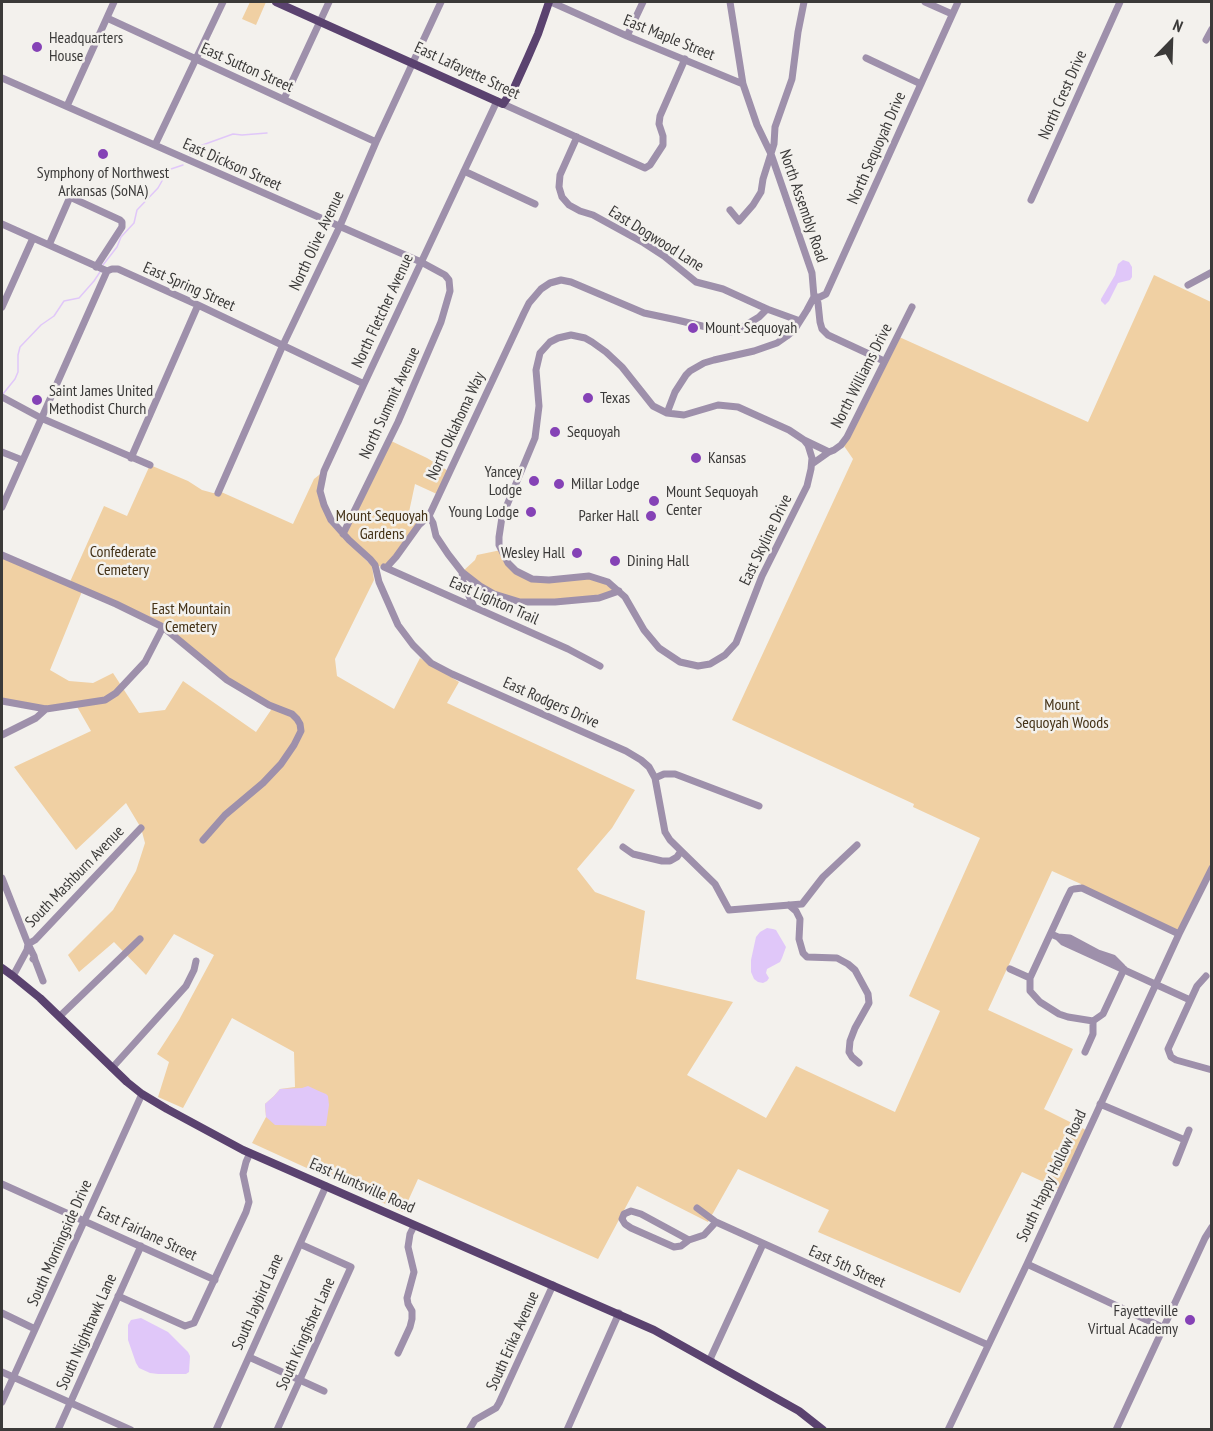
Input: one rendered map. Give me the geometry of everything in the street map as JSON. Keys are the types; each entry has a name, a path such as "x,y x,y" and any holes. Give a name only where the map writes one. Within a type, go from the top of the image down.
{"main road":[{"name":"East Lafayette Street","path":"276,2 500,102"},
{"path":"500,102 509,96 528,57 550,2"},
{"name":"East Huntsville Road","path":"2,968 60,1016 112,1068 142,1094 216,1136 414,1226 619,1313 711,1361 799,1411 823,1430"}],"street":[{"path":"67,106 114,2"},
{"path":"155,145 223,2"},
{"path":"284,99 329,2"},
{"name":"North Olive Avenue","path":"218,493 283,345 339,228 441,2"},
{"name":"East Maple Street","path":"550,2 744,84"},
{"path":"627,36 644,2"},
{"name":"North Assembly Road","path":"730,2 744,84 812,273 814,297 818,303 822,329 828,335 884,361"},
{"path":"730,210 739,221 753,205 760,192 774,144 775,127 792,79 804,2"},
{"path":"925,2 952,14"},
{"name":"North Sequoyah Drive","path":"814,297 826,294 958,2"},
{"name":"North Crest Drive","path":"1031,200 1120,2"},
{"name":"East Sutton Street","path":"107,18 376,142"},
{"path":"1206,40 1212,28"},
{"path":"866,58 921,84"},
{"name":"East Lafayette Street","path":"500,102 645,168 650,165 663,145 659,119 685,59"},
{"name":"East Dickson Street","path":"2,78 339,228 421,262 445,275 449,280"},
{"name":"North Fletcher Avenue","path":"343,534 331,520 324,505 320,491 324,471 464,171 500,102"},
{"name":"East Dogwood Lane","path":"577,137 560,175 559,187 562,197 569,205 593,215 644,243 696,282 723,289 800,321"},
{"path":"464,171 535,204"},
{"path":"49,245 70,197 120,220 122,227 96,267"},
{"name":"East Spring Street","path":"2,224 96,267 107,271 118,269 364,384"},
{"path":"2,307 33,238"},
{"path":"2,507 107,271"},
{"path":"1188,285 1212,272"},
{"name":"North Summit Avenue","path":"343,534 398,422 441,322 450,291 449,280"},
{"name":"North Oklahoma Way","path":"386,568 419,525 429,516 524,313 541,289 561,280 571,282 644,313 731,332 759,317 767,309"},
{"path":"667,413 675,392 690,371 704,363 777,343 788,336 814,297"},
{"path":"131,458 198,305"},
{"name":"North Williams Drive","path":"812,464 841,445 847,437 912,307"},
{"path":"620,591 608,582 589,576 541,580 525,576 516,571 503,555 500,545 502,517 535,438 539,406 537,360 545,346 565,336 585,338 622,367 653,406 667,413 684,415 712,405 730,405 789,430 829,452"},
{"path":"2,397 41,418 150,465"},
{"path":"804,440 810,452 812,464"},
{"path":"2,452 22,460"},
{"name":"East Skyline Drive","path":"620,591 651,640 668,655 680,662 698,666 710,664 725,655 736,643 762,576 807,486 812,464"},
{"path":"429,516 440,544 462,572 494,594 520,602 555,602 599,598 620,591"},
{"name":"East Rodgers Drive","path":"343,534 375,565 379,582 398,625 431,663 626,751 641,760 655,778"},
{"path":"2,555 163,627 226,680 269,705 292,714 297,719 301,731 281,764 264,783 225,815 203,840"},
{"name":"East Lighton Trail","path":"375,565 474,607 600,666"},
{"path":"462,572 463,582 474,607"},
{"path":"2,702 46,709 105,700 116,693 145,662 163,627"},
{"path":"2,735 36,718 46,709"},
{"path":"759,806 675,774 664,774 655,778 665,832 715,884 729,910 802,904 824,877 857,845"},
{"name":"South Mashburn Avenue","path":"28,944 35,940 141,828"},
{"path":"623,846 633,854 662,861 670,861 681,851"},
{"name":"South Happy Hollow Road","path":"948,1430 1179,934 1212,868"},
{"path":"2,878 44,981"},
{"path":"1124,969 1103,1014 1093,1021 1068,1017 1052,1010 1030,991 1030,978 1071,890 1082,888 1179,934"},
{"path":"789,905 800,919 799,939 803,953 807,957 837,958 848,964 855,970 868,994 869,1003 850,1041 849,1052 859,1063"},
{"path":"1050,934 1190,1000"},
{"path":"60,1016 140,939"},
{"path":"13,976 28,944"},
{"path":"22,960 31,958 35,960"},
{"path":"112,1068 186,986 196,961"},
{"path":"1010,969 1030,978"},
{"path":"1206,976 1197,986 1190,1000 1169,1044 1169,1053 1176,1060 1212,1070"},
{"path":"1085,1052 1093,1034 1093,1021"},
{"name":"South Morningside Drive","path":"2,1402 142,1094"},
{"path":"1100,1104 1185,1140"},
{"path":"1176,1163 1189,1130"},
{"path":"118,1296 185,1326 190,1326 197,1319 246,1212 249,1202 243,1174 250,1153"},
{"name":"East Fairlane Street","path":"2,1184 215,1280"},
{"name":"South Jaybird Lane","path":"216,1430 326,1186"},
{"name":"East 5th Street","path":"698,1208 716,1222 988,1345"},
{"path":"690,1240 641,1214 631,1211 624,1214 622,1219 631,1228 674,1247 704,1235 716,1222"},
{"path":"398,1353 412,1319 412,1311 407,1298 414,1272 408,1247 414,1226"},
{"path":"1116,1430 1212,1227"},
{"name":"South Kingfisher Lane","path":"277,1430 351,1267 300,1244"},
{"path":"711,1361 763,1244"},
{"name":"South Nighthawk Lane","path":"58,1430 141,1246"},
{"path":"1027,1264 1164,1328"},
{"name":"South Erika Avenue","path":"469,1430 475,1420 496,1408 499,1403 553,1285"},
{"path":"2,1313 36,1329"},
{"path":"567,1430 619,1313"},
{"path":"249,1357 324,1391"},
{"path":"2,1372 129,1429"}],"green space":[{"path":"250,2 266,2 256,25 242,19"},
{"path":"1154,275 1211,302 1211,868 1179,934 1082,888 1081,884 1052,871 988,1010 1073,1049 1044,1109 1088,1131 1061,1190 1022,1172 960,1293 818,1232 829,1210 738,1169 708,1222 637,1186 598,1259 418,1179 403,1212 252,1143 266,1117 265,1104 280,1089 295,1087 294,1052 232,1018 183,1108 158,1097 169,1062 157,1054 179,1020 214,955 174,934 146,975 114,942 79,972 68,955 113,910 136,871 145,843 141,828 126,803 76,850 14,767 91,731 76,705 46,709 2,701 2,555 69,584 104,506 127,516 150,465 188,481 202,490 213,493 219,491 293,524 314,479 324,471 318,496 330,524 372,566 374,580 335,659 337,676 394,709 420,658 459,682 447,703 635,790 612,828 577,869 595,892 645,911 636,979 733,1002 687,1075 766,1118 796,1066 895,1112 940,1011 909,996 980,838 913,807 914,804 732,720 853,459 842,443 897,336 1088,422","holes":["83,589 163,627 227,680 269,705 271,710 256,732 183,681 165,710 139,713 113,673 93,683 69,681 50,670"]},
{"name":"Mount Sequoyah Gardens","path":"389,440 450,472 439,495 415,484 409,512 425,519 386,568 375,565 343,534"},
{"path":"501,550 508,563 532,579 589,576 619,591 606,596 530,602 494,594 462,572 475,560 477,555"}],"shaded area":[{"path":"1123,260 1129,262 1132,267 1132,277 1130,280 1118,283 1105,305 1101,299 1115,275 1118,264"},
{"path":"767,928 776,930 786,947 780,962 767,969 766,973 769,978 763,983 754,979 751,972 751,960 756,937"},
{"path":"308,1086 328,1096 326,1126 275,1125 266,1117 265,1104 280,1089"},
{"path":"141,1318 168,1332 188,1352 189,1372 186,1374 158,1374 139,1368 128,1340 128,1325 131,1320"}],"waterway":[{"path":"190,154 197,147 233,134 267,133"},
{"path":"103,265 117,247 121,237 134,223 137,210 158,188 167,172 183,165"},
{"path":"3,394 18,372 20,347 41,325 54,316 64,301 79,298 100,272"}],"place":[{"name":"Headquarters House","path":"37,47"},
{"name":"Symphony of Northwest Arkansas (SoNA)","path":"103,154"},
{"name":"Mount Sequoyah","path":"693,328"},
{"name":"Texas","path":"588,398"},
{"name":"Saint James United Methodist Church","path":"37,400"},
{"name":"Sequoyah","path":"555,432"},
{"name":"Kansas","path":"696,458"},
{"name":"Yancey Lodge","path":"534,481"},
{"name":"Millar Lodge","path":"559,484"},
{"name":"Mount Sequoyah Center","path":"654,501"},
{"name":"Young Lodge","path":"531,512"},
{"name":"Parker Hall","path":"651,516"},
{"name":"Wesley Hall","path":"577,553"},
{"name":"Dining Hall","path":"615,561"},
{"name":"Fayetteville Virtual Academy","path":"1190,1320"}],"park label":[{"name":"Confederate Cemetery","path":"123,561"},
{"name":"East Mountain Cemetery","path":"191,618"},
{"name":"Mount Sequoyah Woods","path":"1062,714"}]}
